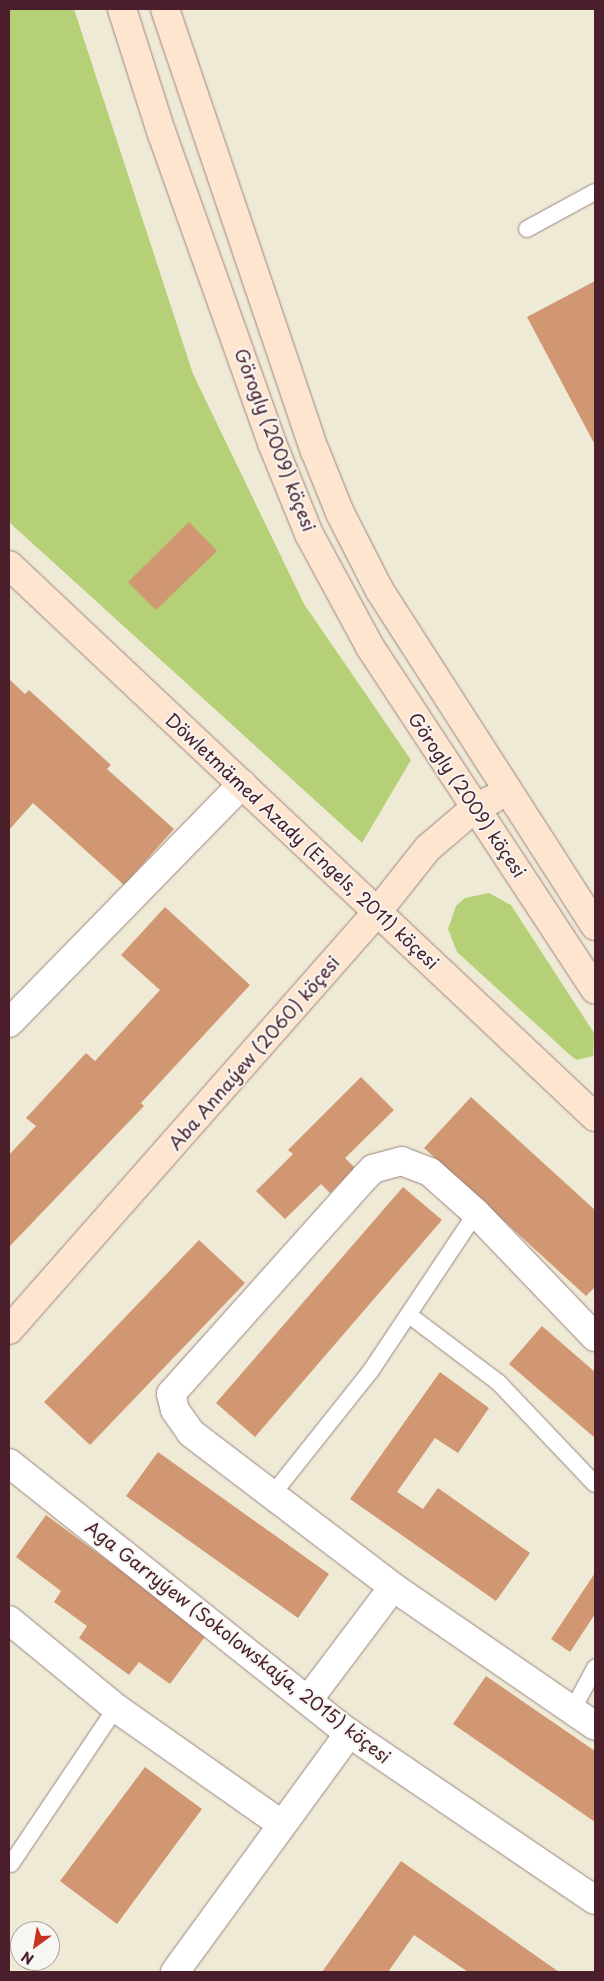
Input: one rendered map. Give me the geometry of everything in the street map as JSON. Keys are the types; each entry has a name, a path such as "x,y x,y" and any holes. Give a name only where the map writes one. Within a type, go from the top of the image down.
{"main road":[{"name":"Görogly (2009) köçesi","path":"122,9 162,134 272,443 310,534 370,647 595,990"},
{"name":"Görogly (2009) köçesi","path":"165,9 315,451 340,513 380,591 595,926"},
{"name":"Döwletmämed Azady (Engels, 2011) köçesi","path":"9,565 595,1117"},
{"name":"Aba Annaýew (2060) köçesi","path":"9,1330 378,911 428,848 476,807 509,790"}],"street":[{"path":"9,1023 242,784"},
{"path":"595,1337 476,1213 430,1172 402,1161 373,1169 178,1382 171,1394 175,1410 191,1433 393,1587 573,1709 595,1726"},
{"name":"Aga Garryýew (Sokolowskaýa, 2015) köçesi","path":"9,1463 350,1733 595,1900"},
{"path":"308,1700 393,1587"},
{"path":"9,1620 116,1708 281,1824"},
{"path":"174,1972 281,1824 350,1733"}],"lane":[{"path":"527,229 595,192"},
{"path":"272,1495 370,1372 476,1213"},
{"path":"409,1315 499,1383 595,1484"},
{"path":"573,1709 595,1668"},
{"path":"11,1864 116,1708"}],"green space":[{"path":"9,9 74,9 193,374 304,604 411,760 362,843 9,522"},
{"path":"489,893 511,905 594,1033 593,1056 577,1060 570,1055 457,952 448,929 456,906 465,898"}],"building":[{"path":"595,281 595,445 527,317"},
{"path":"189,522 217,551 156,610 128,582"},
{"path":"9,679 25,694 29,690 111,765 107,769 174,829 124,885 33,803 9,830"},
{"path":"165,907 250,985 141,1103 144,1106 9,1247 9,1155 36,1126 26,1118 86,1053 95,1061 160,990 121,955"},
{"path":"361,1077 394,1110 345,1158 355,1168 330,1193 321,1184 285,1219 256,1191 293,1154 288,1150"},
{"path":"471,1097 595,1210 595,1287 586,1296 424,1148"},
{"path":"403,1187 442,1220 255,1437 216,1403"},
{"path":"199,1240 245,1283 90,1445 44,1402"},
{"path":"542,1326 595,1372 595,1438 509,1364"},
{"path":"440,1372 489,1408 458,1453 435,1438 397,1492 423,1509 438,1488 530,1553 496,1601 350,1499"},
{"path":"158,1452 329,1574 298,1618 126,1496"},
{"path":"46,1515 207,1634 170,1684 139,1662 129,1675 79,1638 87,1626 54,1602 61,1591 16,1557"},
{"path":"595,1573 595,1614 570,1652 551,1639"},
{"path":"486,1676 595,1751 595,1822 453,1724"},
{"path":"145,1767 202,1809 117,1924 60,1881"},
{"path":"401,1861 559,1972 468,1972 414,1935 388,1972 322,1972"}]}
